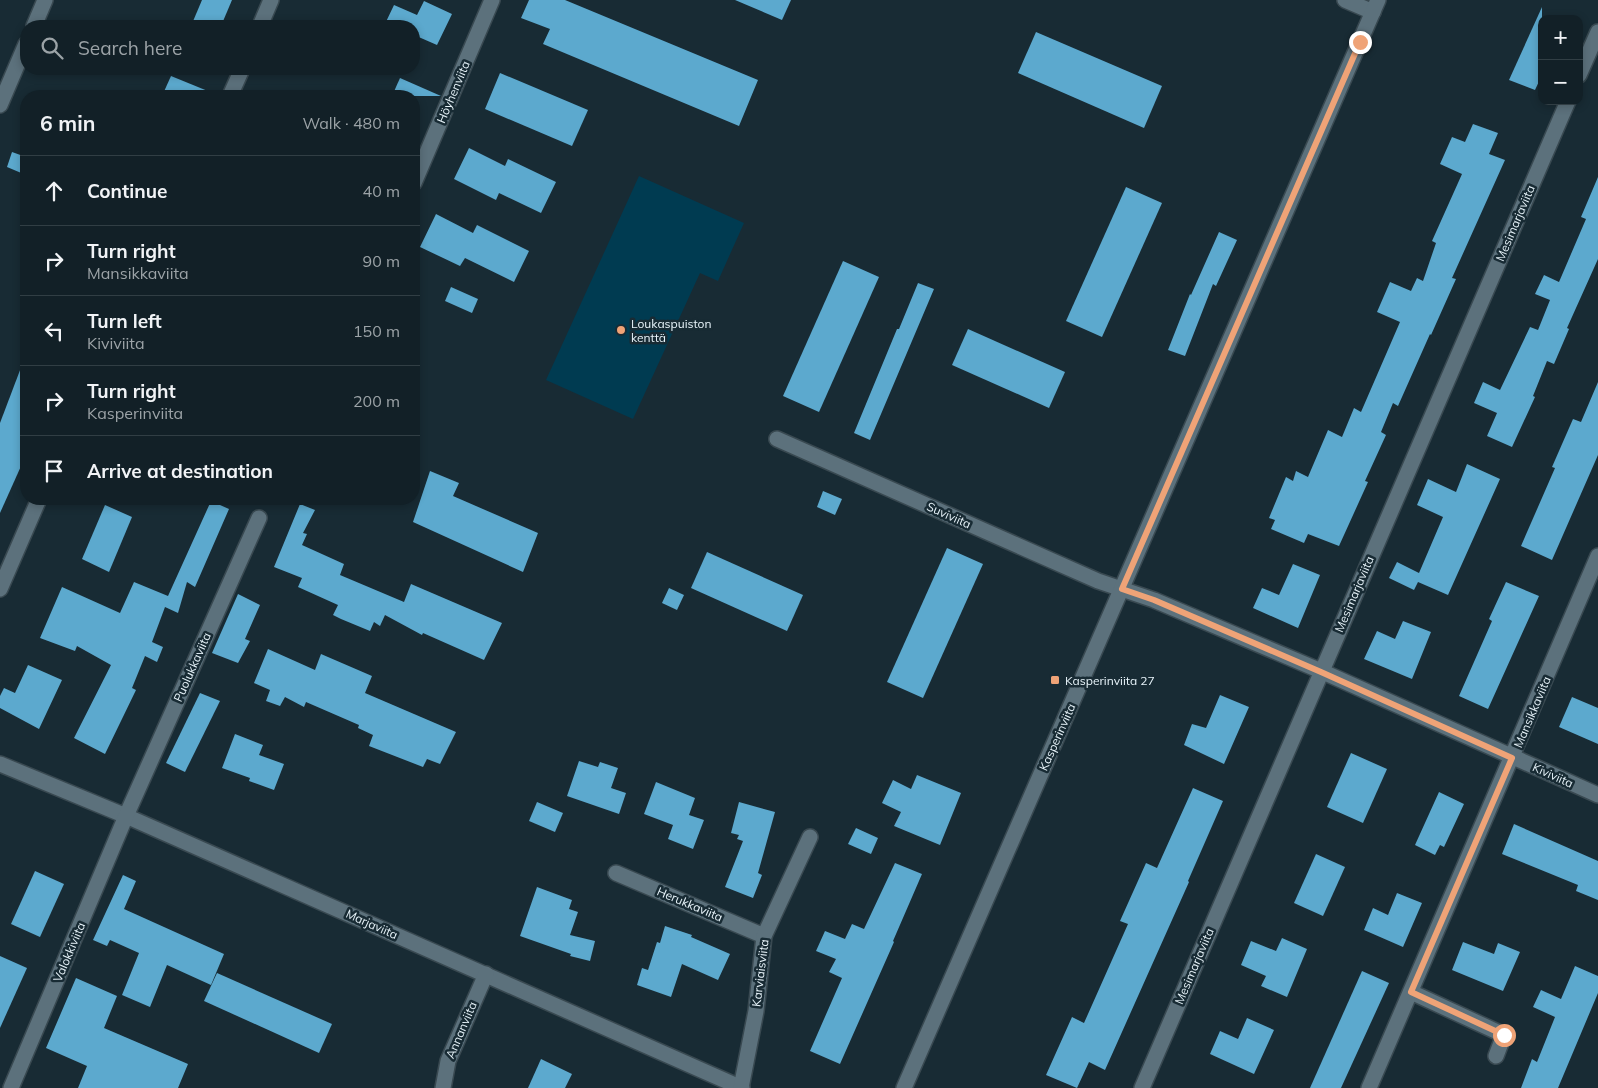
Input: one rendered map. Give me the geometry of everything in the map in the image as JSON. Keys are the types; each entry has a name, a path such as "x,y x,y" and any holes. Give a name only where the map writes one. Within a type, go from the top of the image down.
{"street":[{"path":"37,20 45,0"},
{"path":"263,20 271,0"},
{"name":"Höyhenviita","path":"420,169 492,0"},
{"path":"1345,0 1375,6"},
{"name":"Kasperinviita","path":"904,1088 1375,6"},
{"path":"1583,66 1598,32"},
{"path":"0,105 20,58"},
{"path":"233,90 239,75"},
{"name":"Mesimarjaviita","path":"1142,1088 1566,105"},
{"name":"Suviviita","path":"777,439 1098,581 1122,589"},
{"path":"0,590 36,505"},
{"name":"Puolukkaviita","path":"126,816 258,518"},
{"name":"Mansikkaviita","path":"1369,1088 1598,556"},
{"name":"Kiviviita","path":"1122,589 1154,600 1321,672 1598,795"},
{"name":"Marjaviita","path":"0,764 126,816 741,1088"},
{"name":"Valokkiviita","path":"12,1088 126,816"},
{"name":"Karviaisviita","path":"741,1088 756,1011 764,936 810,837"},
{"name":"Herukkaviita","path":"616,873 764,936"},
{"name":"Annanviita","path":"443,1088 448,1061 486,974"},
{"path":"1411,992 1504,1035 1496,1056"}],"shaded area":[{"name":"Loukaspuiston kenttä","path":"639,176 744,223 718,281 700,273 633,419 546,380"}],"building":[{"path":"202,0 232,0 224,20 194,20"},
{"path":"529,0 565,0 758,80 739,126 543,44 550,29 521,18"},
{"path":"735,0 791,0 782,20"},
{"path":"424,1 452,14 437,45 420,38 420,20 387,20 394,5 417,15"},
{"path":"1538,16 1538,84 1535,90 1509,80"},
{"path":"1036,32 1162,86 1144,128 1018,73"},
{"path":"500,73 588,110 572,146 485,109"},
{"path":"171,76 205,90 165,90"},
{"path":"400,78 441,96 420,96 420,90 395,90"},
{"path":"1473,124 1498,133 1489,154 1505,160 1452,278 1456,279 1431,335 1398,406 1393,403 1381,432 1386,435 1365,481 1368,482 1339,546 1308,534 1304,543 1271,529 1275,520 1269,518 1286,477 1293,481 1296,471 1308,477 1328,430 1342,437 1354,408 1361,412 1400,322 1377,312 1390,282 1411,291 1417,278 1423,281 1436,243 1432,241 1462,174 1440,164 1452,137 1465,142"},
{"path":"469,148 505,166 508,159 556,182 541,213 499,193 496,200 454,179"},
{"path":"12,152 20,155 20,172 7,167"},
{"path":"1598,177 1598,259 1567,328 1569,329 1554,364 1547,361 1533,396 1535,397 1512,447 1487,436 1497,413 1474,403 1483,382 1500,390 1530,327 1538,330 1550,300 1535,294 1544,275 1559,282 1586,219 1581,217"},
{"path":"1126,187 1162,203 1102,337 1066,321"},
{"path":"436,214 473,233 477,225 529,251 514,282 465,258 460,266 420,247"},
{"path":"1219,232 1237,240 1216,286 1213,284 1185,356 1168,350 1190,294"},
{"path":"843,261 879,277 819,412 783,396"},
{"path":"918,283 934,289 870,440 854,433"},
{"path":"451,287 478,299 472,313 445,301"},
{"path":"968,329 1065,372 1049,408 952,365"},
{"path":"20,370 20,468 0,513 0,423"},
{"path":"1598,382 1598,455 1552,560 1521,546 1555,468 1552,467 1573,419 1581,422"},
{"path":"1467,464 1500,479 1448,595 1418,582 1414,590 1389,578 1397,562 1419,573 1443,517 1417,505 1428,479 1456,492"},
{"path":"430,471 459,483 453,496 538,533 523,572 413,522"},
{"path":"823,491 842,499 835,515 817,507"},
{"path":"105,505 132,517 109,572 82,559"},
{"path":"209,505 220,505 229,509 195,587 187,582 178,613 165,607 152,642 163,647 157,662 145,656 132,688 136,690 105,754 74,738 111,665 77,646 75,651 40,638 62,587 120,613 134,582 168,596"},
{"path":"300,505 302,505 315,510 303,533 307,534 302,545 344,564 340,575 404,602 411,584 502,623 484,660 423,633 422,635 385,615 380,626 374,622 370,631 341,619 333,615 338,605 298,587 302,578 274,567"},
{"path":"947,548 983,564 923,698 887,682"},
{"path":"707,552 803,595 787,631 691,588"},
{"path":"1293,564 1320,575 1298,628 1253,608 1262,588 1279,595"},
{"path":"1506,582 1539,596 1488,709 1459,696 1492,621 1489,619"},
{"path":"669,588 684,595 677,610 662,603"},
{"path":"238,594 260,605 245,639 250,641 238,663 212,653"},
{"path":"1403,621 1431,632 1412,679 1364,659 1377,631 1395,639"},
{"path":"268,649 315,670 321,654 372,676 365,693 456,732 440,764 427,759 423,767 369,746 373,735 358,728 359,725 306,702 304,707 285,697 280,706 266,701 270,690 254,683"},
{"path":"28,665 62,680 39,729 0,708 0,696 4,688 15,693"},
{"path":"200,693 220,701 185,772 166,763"},
{"path":"1220,695 1249,707 1224,764 1184,745 1192,724 1206,728"},
{"path":"1572,697 1598,708 1598,744 1559,727"},
{"path":"235,734 263,745 259,755 284,764 274,790 249,781 250,778 222,768"},
{"path":"1351,753 1387,769 1363,823 1327,807"},
{"path":"579,761 598,767 600,762 618,768 611,788 626,793 619,814 567,796"},
{"path":"917,775 961,793 940,845 894,826 901,812 882,803 893,780 911,789"},
{"path":"656,782 695,798 689,815 704,820 693,849 668,839 673,825 644,814"},
{"path":"1193,788 1223,801 1105,1070 1089,1062 1077,1088 1046,1075 1072,1017 1084,1023 1128,924 1120,921 1146,863 1157,868"},
{"path":"1439,792 1464,804 1444,847 1440,845 1435,855 1415,845"},
{"path":"537,802 563,813 555,832 529,821"},
{"path":"739,802 775,812 758,873 762,875 753,898 725,887 743,841 737,839 739,835 731,833"},
{"path":"1514,824 1598,861 1598,900 1576,891 1578,885 1502,854"},
{"path":"856,828 878,838 871,854 848,844"},
{"path":"1316,854 1345,867 1323,916 1294,903"},
{"path":"895,863 922,874 840,1064 810,1051 842,978 829,972 836,959 816,951 825,931 845,939 852,924 864,929"},
{"path":"35,871 64,884 40,937 11,924"},
{"path":"123,875 136,881 124,909 224,954 211,985 167,965 150,1007 122,995 139,953 110,940 107,946 93,940"},
{"path":"537,887 572,900 569,909 578,912 570,935 595,941 590,961 570,956 571,954 520,936"},
{"path":"1397,893 1422,903 1403,947 1364,930 1373,908 1388,915"},
{"path":"665,926 692,935 691,937 730,954 718,980 682,964 671,997 637,985 642,968 648,970 657,942 660,943"},
{"path":"1282,938 1307,949 1287,997 1261,986 1266,976 1241,965 1251,941 1276,951"},
{"path":"1463,942 1494,954 1498,943 1520,952 1503,991 1452,970"},
{"path":"0,956 27,968 0,1028"},
{"path":"1575,966 1598,976 1598,993 1558,1088 1521,1088 1532,1059 1537,1062 1555,1017 1533,1007 1541,990 1561,999"},
{"path":"1362,971 1389,983 1341,1088 1310,1088"},
{"path":"217,973 332,1024 319,1053 204,1001"},
{"path":"76,978 117,996 104,1028 188,1064 178,1088 78,1088 87,1066 46,1048"},
{"path":"1247,1018 1274,1030 1254,1074 1210,1054 1220,1031 1238,1039"},
{"path":"541,1059 572,1074 565,1088 528,1088"}],"place":[{"name":"Loukaspuiston kenttä","path":"621,330"},
{"name":"Kasperinviita 27","path":"1055,680"}],"route":[{"path":"1360,42 1122,589 1154,600 1321,672 1512,758 1411,992 1504,1035"}]}
